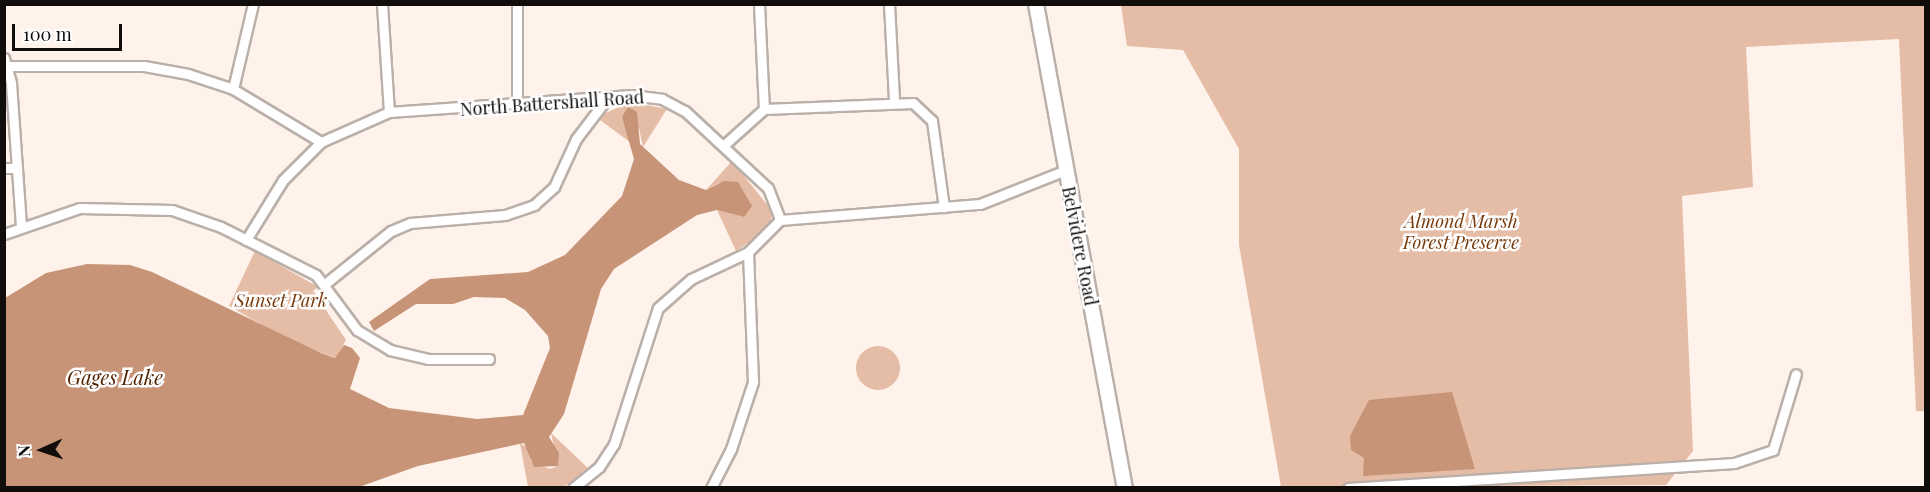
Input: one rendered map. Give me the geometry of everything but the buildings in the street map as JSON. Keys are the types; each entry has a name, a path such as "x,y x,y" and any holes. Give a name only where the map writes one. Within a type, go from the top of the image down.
{"main road":[{"name":"Belvidere Road","path":"1036,4 1125,488"}],"street":[{"path":"233,89 253,4"},
{"path":"382,4 389,112"},
{"path":"517,4 518,106"},
{"path":"759,4 764,109"},
{"path":"890,4 894,100"},
{"path":"21,227 6,63 144,66 233,89 321,142"},
{"name":"North Battershall Road","path":"246,240 283,180 321,142 389,112 605,101 631,95 662,99 724,145 772,194 780,220"},
{"path":"724,145 764,109 894,100 928,111 944,207"},
{"path":"326,283 391,231 410,223 505,215 534,205 554,187 576,139 605,101"},
{"path":"4,168 17,168"},
{"path":"573,488 599,467 614,444 658,308 691,279 748,252 780,220 980,204 1066,170"},
{"path":"4,234 80,208 151,206 195,217 246,240 326,283 357,330 390,350 428,359 489,359"},
{"path":"711,488 731,450 753,382 748,252"},
{"path":"1348,488 1697,469 1773,450 1796,374"}],"green space":[{"name":"Almond Marsh Forest Preserve","path":"1121,5 1925,5 1925,411 1916,411 1899,39 1746,47 1753,187 1682,196 1693,451 1666,485 1281,487 1239,245 1239,149 1183,50 1127,46"},
{"path":"631,102 667,109 643,147 639,128 622,117 631,143 596,117"},
{"path":"732,161 773,212 768,229 736,251 717,210 744,217 719,183 706,190"},
{"name":"Sunset Park","path":"255,251 318,287 313,291 346,340 336,358 292,342 229,306"},
{"path":"878,346 893,353 900,368 893,383 878,390 863,383 856,368 863,353"},
{"path":"551,433 590,470 563,487 528,487 520,443 529,449 531,462 550,469 558,466"}],"water":[{"name":"Gages Lake","path":"628,107 637,112 640,144 679,180 706,190 724,181 738,182 752,206 744,217 717,210 697,215 614,269 601,289 564,414 549,437 559,453 558,466 534,467 524,443 418,466 359,487 5,487 5,298 46,273 87,264 130,265 152,272 335,358 344,345 352,348 360,358 350,389 389,408 477,419 523,415 550,348 548,336 525,310 505,298 474,297 453,304 416,304 374,331 369,322 430,279 528,272 565,255 622,196 634,159 622,117"},
{"path":"1452,392 1475,469 1363,476 1364,458 1351,450 1350,436 1369,400"}]}
